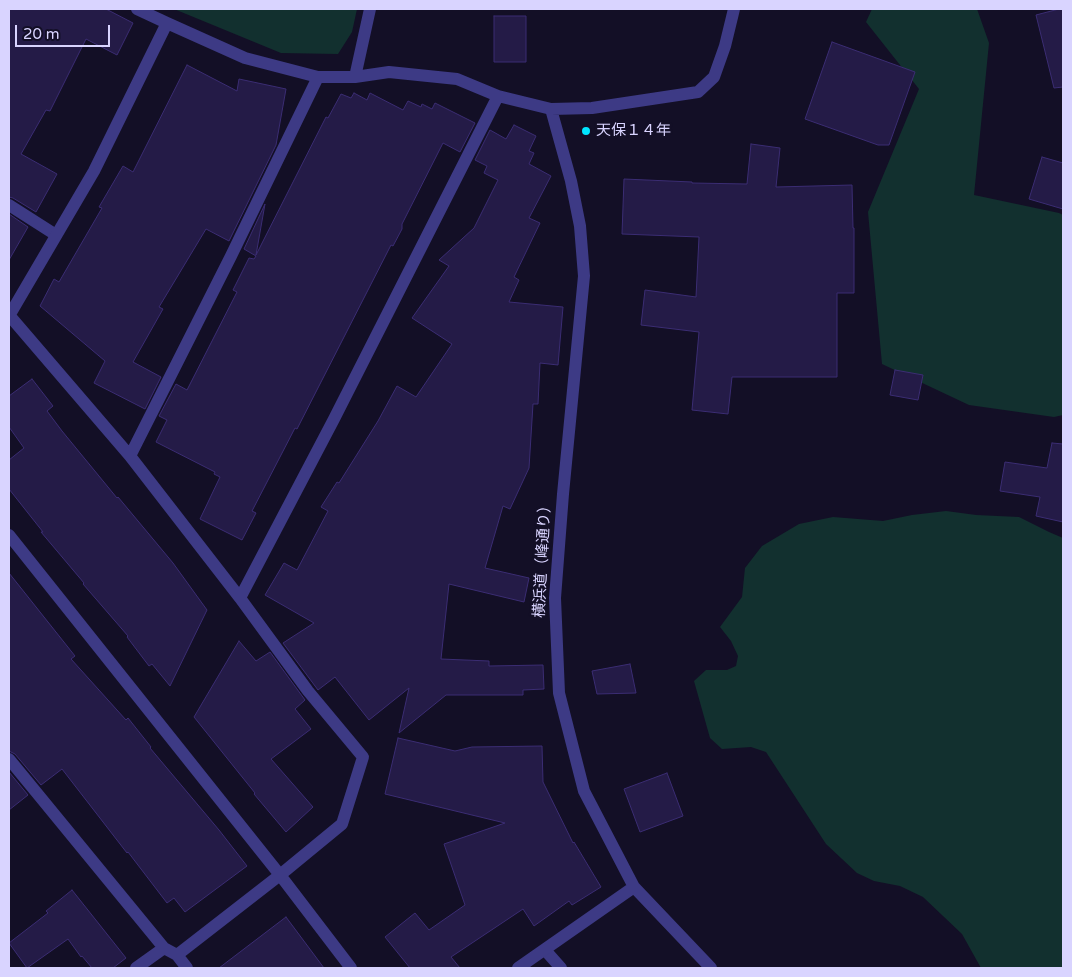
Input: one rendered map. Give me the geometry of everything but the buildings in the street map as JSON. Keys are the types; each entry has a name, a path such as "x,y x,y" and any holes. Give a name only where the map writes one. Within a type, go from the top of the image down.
{"street":[{"path":"137,9 245,58 318,77 355,77 389,72 456,78 498,96 551,109 592,108 698,92 714,77 725,46 734,9"},
{"path":"355,77 370,9"},
{"path":"167,24 94,171 9,316 130,456 240,598 308,692 363,757 342,824 280,875 176,955"},
{"path":"130,456 231,256 318,77"},
{"path":"240,598 498,96"},
{"name":"横浜道（峰通り）","path":"551,109 571,181 580,226 584,276 562,494 555,598 559,693 584,791 634,887 711,968"},
{"path":"9,205 56,235"},
{"path":"9,534 280,875 351,968"},
{"path":"9,759 164,948 176,955 187,968"},
{"path":"518,968 634,887"},
{"path":"136,968 164,948"},
{"path":"545,950 561,968"}],"green space":[{"path":"174,9 357,9 352,32 338,54 281,53"},
{"path":"872,9 977,9 989,43 974,195 1063,215 1063,415 1054,417 969,405 882,364 868,212 919,89 866,22"},
{"path":"946,511 976,515 1019,517 1063,538 1063,968 981,968 962,934 923,897 900,886 874,881 857,873 826,844 766,752 751,747 722,749 710,738 694,681 706,670 727,670 736,666 738,656 731,641 720,627 742,597 745,568 762,546 799,524 833,517 883,521"}],"place":[{"name":"天保１４年","path":"586,131"}]}
